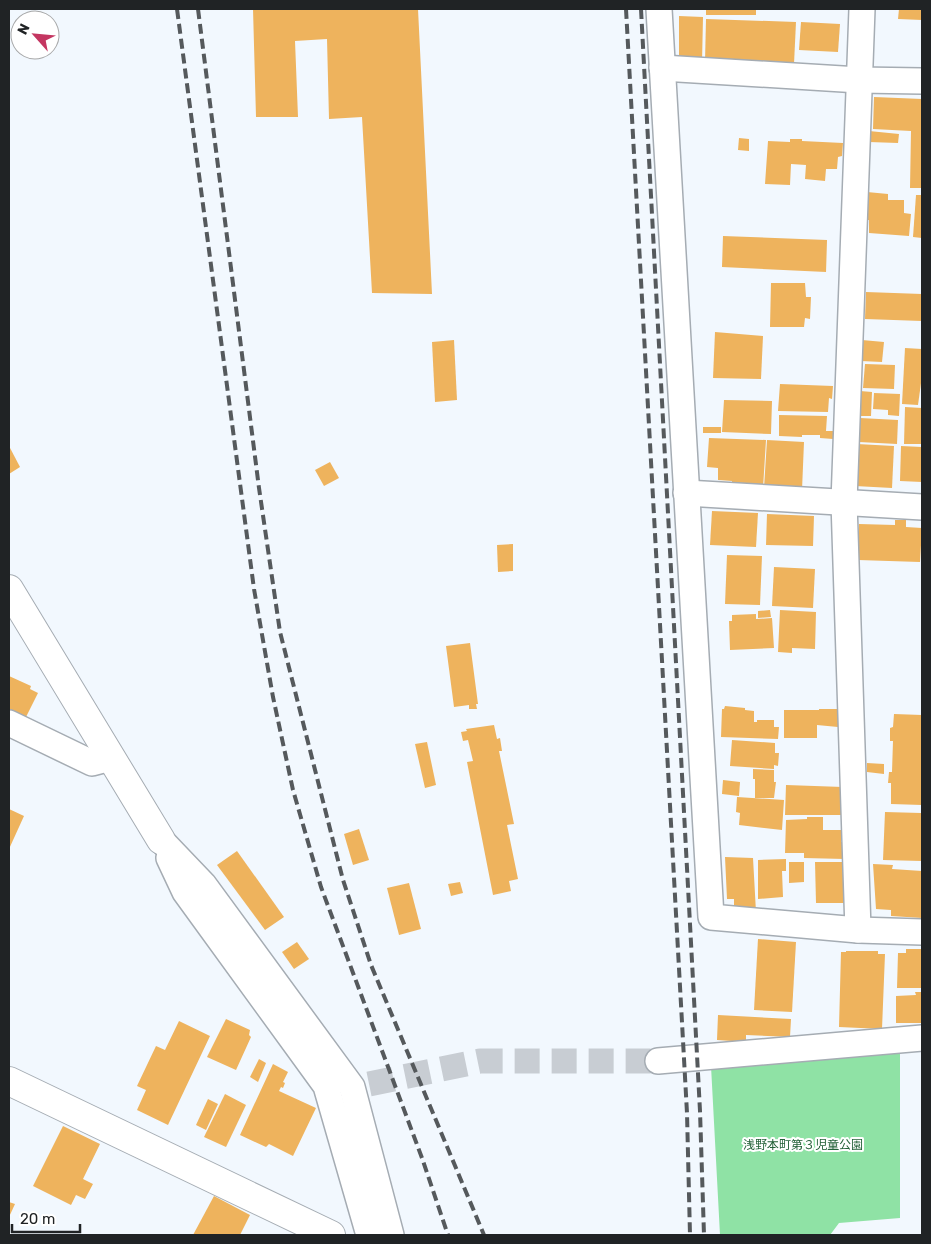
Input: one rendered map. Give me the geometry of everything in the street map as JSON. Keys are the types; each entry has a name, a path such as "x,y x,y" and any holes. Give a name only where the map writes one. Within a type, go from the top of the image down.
{"street":[{"path":"660,9 711,917 858,930 922,932"},
{"path":"858,930 844,502 862,9"},
{"path":"662,68 922,82"},
{"path":"686,493 922,506"},
{"path":"9,589 161,840 185,892 326,1086 369,1235"},
{"path":"9,723 92,763 111,758"},
{"path":"161,840 204,885 360,1085 391,1235"},
{"path":"658,1061 922,1038"},
{"path":"9,1081 331,1235"}],"green space":[{"name":"浅野本町第３児童公園","path":"900,1050 900,1218 839,1223 830,1235 720,1235 711,1066"}],"building":[{"path":"253,9 418,9 432,294 372,293 362,117 329,119 327,39 295,41 298,117 256,117"},
{"path":"706,9 756,9 756,15 706,15"},
{"path":"899,9 922,9 922,20 898,19"},
{"path":"679,16 703,17 702,63 684,63 683,56 679,56"},
{"path":"706,19 796,22 794,64 705,62"},
{"path":"801,22 840,24 838,52 799,50"},
{"path":"874,97 922,99 922,188 910,188 911,131 873,129"},
{"path":"869,131 899,134 898,143 869,142"},
{"path":"739,138 749,139 749,151 738,150"},
{"path":"790,139 843,143 842,156 838,157 837,169 826,169 825,181 805,179 806,165 791,164 790,185 765,184 768,141 790,142"},
{"path":"867,192 888,194 888,200 904,200 904,213 911,214 909,236 869,233 869,220 865,220"},
{"path":"916,195 922,195 922,238 913,237"},
{"path":"723,236 827,240 826,272 722,267"},
{"path":"771,283 805,283 806,297 811,297 810,319 805,318 804,327 770,327"},
{"path":"866,292 922,294 922,321 865,319"},
{"path":"715,332 763,336 761,379 713,378"},
{"path":"454,340 457,400 435,402 432,342"},
{"path":"862,340 884,342 882,362 861,361"},
{"path":"905,348 922,349 922,376 918,405 902,404"},
{"path":"865,364 895,365 894,389 863,388"},
{"path":"780,384 833,386 832,399 829,398 828,412 778,411"},
{"path":"860,391 872,392 871,416 860,416"},
{"path":"874,393 900,394 899,416 888,415 888,410 873,409"},
{"path":"724,400 772,401 771,434 722,432"},
{"path":"905,407 922,408 922,444 904,444"},
{"path":"779,415 827,416 826,431 833,431 833,439 820,438 820,435 802,435 802,437 779,436"},
{"path":"860,418 898,420 897,444 859,442"},
{"path":"703,427 721,427 721,433 703,433"},
{"path":"709,438 766,440 763,488 732,487 732,481 718,480 718,468 707,467"},
{"path":"767,440 804,442 802,490 764,488"},
{"path":"857,444 894,446 892,488 855,486"},
{"path":"9,446 20,467 9,474"},
{"path":"901,446 922,447 922,482 900,481"},
{"path":"330,462 339,478 324,486 315,470"},
{"path":"712,511 758,513 756,547 710,545"},
{"path":"767,514 814,516 813,546 766,545"},
{"path":"895,520 906,520 906,527 922,528 920,562 858,560 859,524 895,525"},
{"path":"513,544 513,571 498,572 497,545"},
{"path":"727,555 762,556 760,605 725,604"},
{"path":"774,567 815,569 813,608 772,606"},
{"path":"770,610 771,617 758,618 758,611"},
{"path":"780,610 816,612 815,649 792,648 792,653 778,652"},
{"path":"756,614 756,619 772,618 774,648 730,650 729,621 732,621 732,615"},
{"path":"470,643 478,704 476,704 477,709 469,709 469,705 454,707 446,646"},
{"path":"9,676 31,686 30,689 38,693 26,717 9,709"},
{"path":"725,706 754,711 754,722 757,722 757,720 774,720 774,727 779,727 778,739 721,737 722,709"},
{"path":"839,709 838,727 817,725 817,738 784,738 784,710"},
{"path":"894,714 922,715 922,805 891,804 891,783 888,783 889,772 892,772 893,741 890,741 890,728 893,727"},
{"path":"494,725 497,739 500,738 502,751 499,751 514,824 507,825 518,879 509,881 511,891 493,895 467,762 473,761 468,740 463,741 461,732 467,731 466,729"},
{"path":"732,740 775,743 775,753 779,753 778,766 774,765 774,769 730,766"},
{"path":"427,742 436,785 425,788 415,744"},
{"path":"867,763 884,764 884,774 867,772"},
{"path":"753,769 774,770 774,782 776,782 774,798 755,798"},
{"path":"723,780 740,782 739,796 722,794"},
{"path":"786,785 843,787 841,815 785,815"},
{"path":"737,797 784,800 782,830 739,825 740,813 736,812"},
{"path":"9,809 24,816 9,849"},
{"path":"885,812 921,813 922,861 883,860"},
{"path":"807,817 823,817 823,830 841,830 841,842 845,842 845,859 804,858 804,853 785,853 786,820 807,819"},
{"path":"359,829 369,860 353,865 344,834"},
{"path":"237,851 284,917 265,930 217,865"},
{"path":"725,857 753,858 756,912 734,913 734,899 727,899"},
{"path":"786,859 786,871 782,871 783,897 758,899 758,860"},
{"path":"789,862 804,862 804,882 789,883"},
{"path":"815,862 847,862 850,903 816,903"},
{"path":"873,864 893,865 892,869 922,871 922,918 891,916 891,910 876,909"},
{"path":"460,882 463,893 451,896 448,884"},
{"path":"409,883 421,929 399,935 387,888"},
{"path":"758,939 796,942 792,1012 754,1010"},
{"path":"297,942 309,959 294,969 282,952"},
{"path":"906,949 922,949 922,988 897,988 898,953 906,953"},
{"path":"878,951 878,954 885,954 882,1029 839,1027 841,952"},
{"path":"915,992 922,992 922,1023 896,1023 896,996 916,995"},
{"path":"718,1015 791,1019 790,1037 746,1035 746,1042 717,1040"},
{"path":"226,1019 250,1030 249,1035 251,1037 236,1070 207,1057"},
{"path":"179,1021 210,1036 168,1125 137,1110 146,1090 137,1086 156,1046 165,1050"},
{"path":"259,1059 266,1063 258,1082 250,1077"},
{"path":"273,1064 288,1072 283,1082 285,1083 283,1088 281,1087 279,1091 316,1108 293,1156 269,1144 266,1147 240,1135"},
{"path":"225,1094 246,1105 226,1147 204,1137"},
{"path":"208,1099 218,1104 206,1130 196,1125"},
{"path":"63,1126 100,1144 83,1179 93,1184 85,1199 76,1195 71,1205 33,1186"},
{"path":"214,1196 250,1215 240,1235 193,1235"},
{"path":"9,1202 15,1204 9,1217"}],"tunnel":[{"path":"369,1084 480,1061 658,1061"}],"railway":[{"path":"177,9 254,589 273,697 293,790 321,887 422,1158 448,1235"},
{"path":"198,9 259,488 280,632 343,880 371,965 484,1235"},
{"path":"626,9 687,1113 690,1235"},
{"path":"641,9 700,1111 704,1235"}]}
